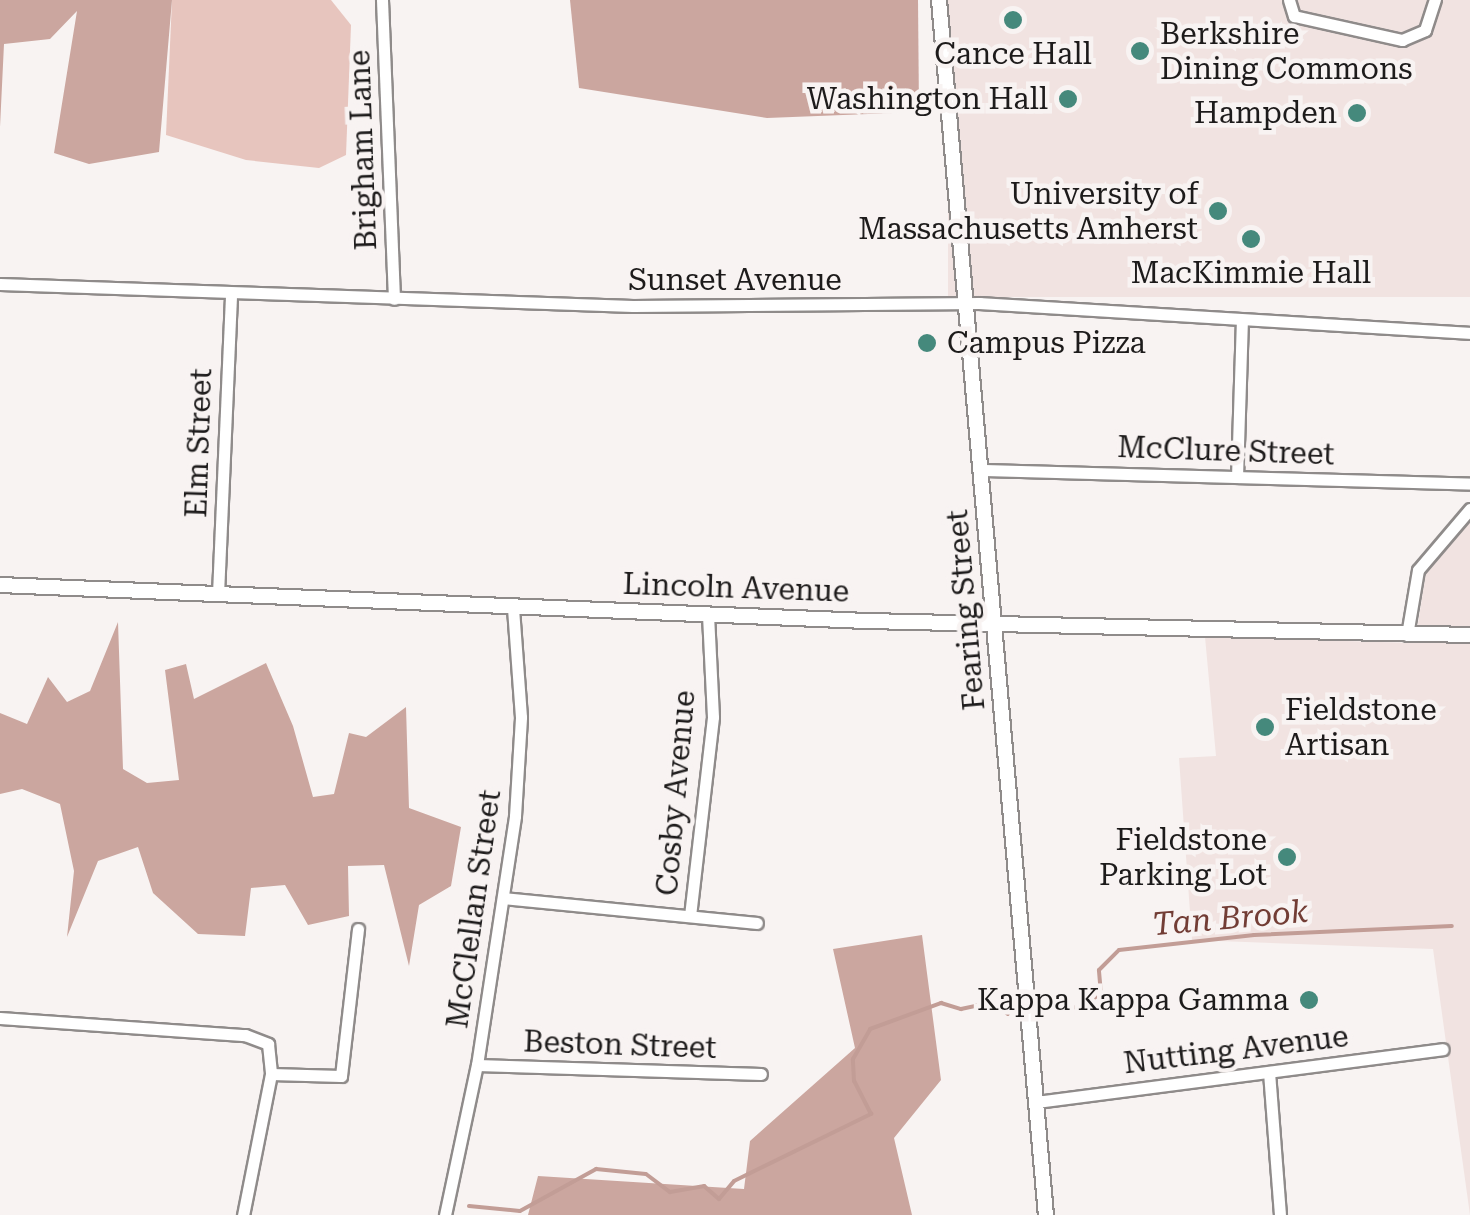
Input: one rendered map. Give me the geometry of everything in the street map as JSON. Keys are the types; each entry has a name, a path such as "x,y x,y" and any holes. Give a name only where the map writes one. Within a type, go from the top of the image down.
{"street":[{"name":"Brigham Lane","path":"382,0 394,299"},
{"name":"Fearing Street","path":"939,0 1046,1215"},
{"path":"1290,0 1294,16 1402,40 1425,30 1435,0"},
{"name":"Sunset Avenue","path":"0,284 230,296 726,307 964,304 1470,332"},
{"name":"Elm Street","path":"218,594 230,296"},
{"path":"1236,477 1242,320"},
{"name":"McClure Street","path":"981,470 1470,484"},
{"path":"1408,636 1418,570 1470,509"},
{"name":"Lincoln Avenue","path":"0,585 994,624 1470,636"},
{"name":"McClellan Street","path":"445,1215 477,1065 519,760 513,607"},
{"name":"Cosby Avenue","path":"690,916 713,717 708,614"},
{"path":"503,898 757,923"},
{"path":"271,1074 342,1076 358,930"},
{"path":"0,1018 245,1035 268,1044 271,1074 243,1215"},
{"name":"Nutting Avenue","path":"1036,1102 1443,1049"},
{"name":"Beston Street","path":"477,1065 761,1074"},
{"path":"1269,1072 1280,1215"}],"shaded area":[{"path":"0,0 172,0 159,152 89,164 54,153 77,11 50,39 4,44 0,127"},
{"path":"172,0 331,0 351,25 346,155 319,168 246,160 166,135"},
{"path":"570,0 918,0 919,112 767,118 579,88"},
{"name":"University of Massachusetts Amherst","path":"948,0 1470,0 1470,297 948,297"},
{"path":"1470,520 1470,1215 1433,949 1192,940 1179,758 1216,756 1205,637 1415,643 1426,572"},
{"path":"118,622 123,769 147,783 179,780 165,670 186,664 194,699 266,663 293,726 313,797 334,794 349,733 366,737 406,707 409,808 461,827 451,886 419,905 409,966 384,865 348,866 349,916 308,925 285,885 251,888 245,936 198,934 153,893 138,847 98,861 67,937 74,871 60,804 22,789 0,794 0,713 27,724 48,677 67,702 90,691"},
{"path":"922,935 941,1080 894,1138 912,1215 528,1215 538,1176 744,1189 750,1141 855,1048 833,949"}],"waterway":[{"name":"Tan Brook","path":"1051,1009 1079,1007 1101,994 1099,970 1119,950 1254,935 1452,926"},
{"name":"Tan Brook","path":"469,1206 520,1211 596,1169 646,1174 670,1192 704,1186 719,1199 734,1181 871,1114 854,1081 853,1059 870,1029 941,1003 961,1009 993,1002 1008,1014"}],"place":[{"name":"Cance Hall","path":"1013,20"},
{"name":"Berkshire Dining Commons","path":"1140,51"},
{"name":"Washington Hall","path":"1068,99"},
{"name":"Hampden","path":"1357,113"},
{"name":"University of Massachusetts Amherst","path":"1218,211"},
{"name":"MacKimmie Hall","path":"1251,239"},
{"name":"Campus Pizza","path":"927,343"},
{"name":"Fieldstone Artisan","path":"1265,727"},
{"name":"Fieldstone Parking Lot","path":"1287,857"},
{"name":"Kappa Kappa Gamma","path":"1309,1000"}]}
